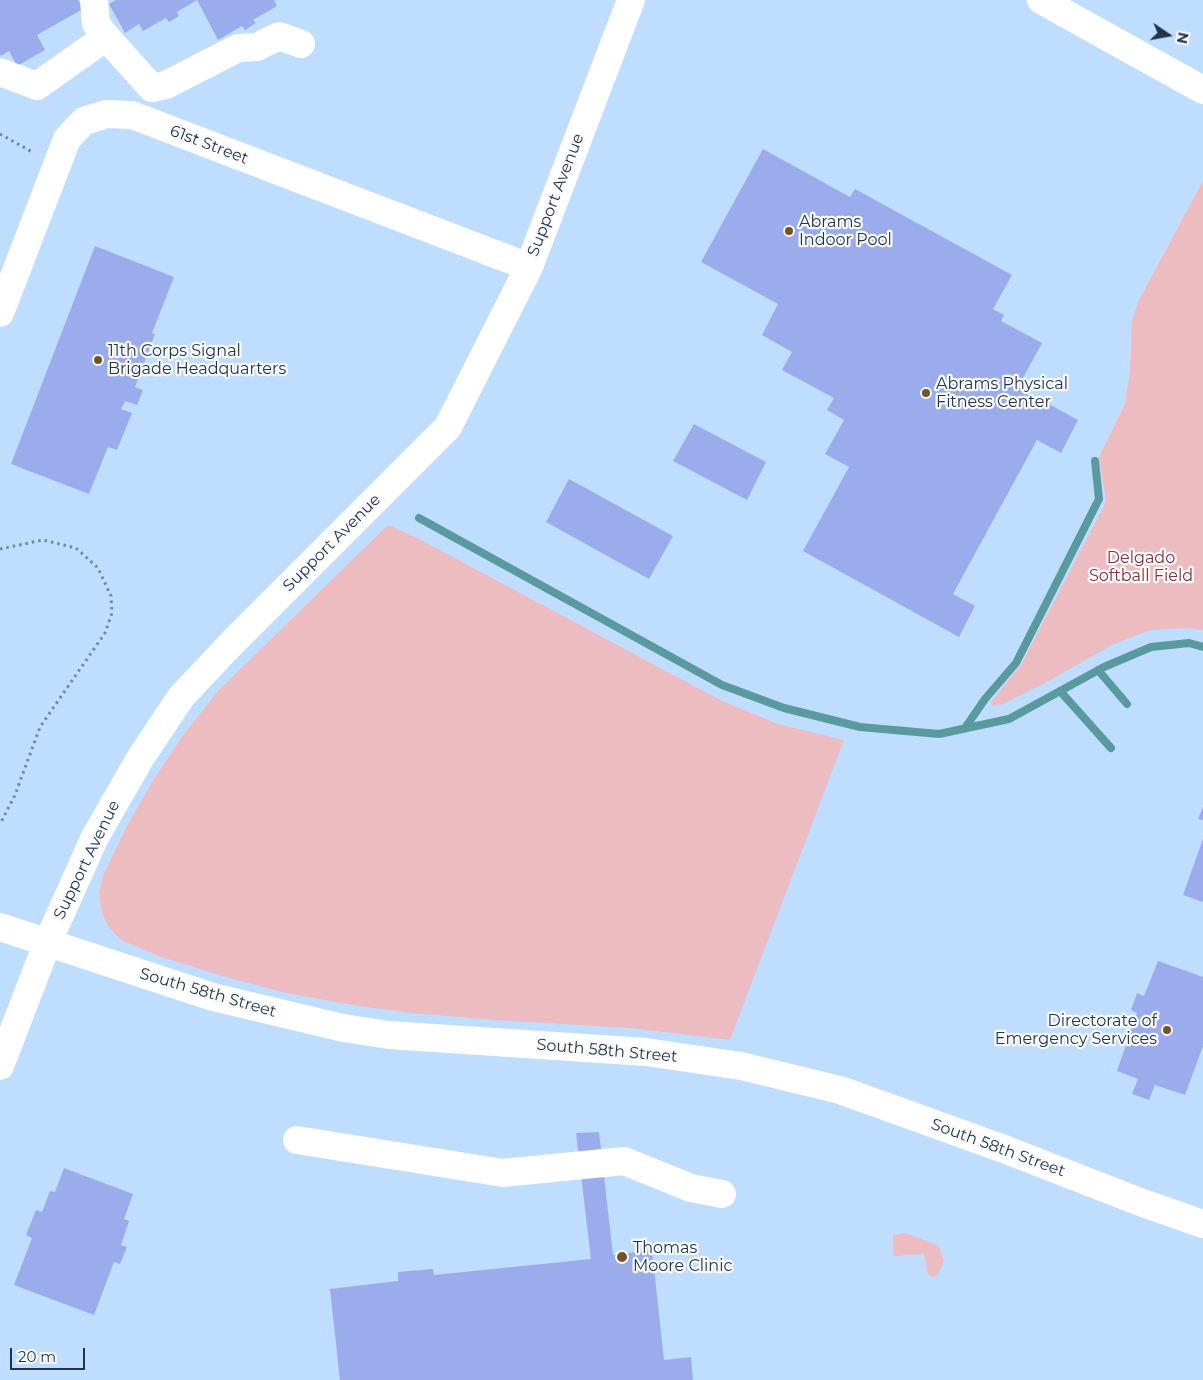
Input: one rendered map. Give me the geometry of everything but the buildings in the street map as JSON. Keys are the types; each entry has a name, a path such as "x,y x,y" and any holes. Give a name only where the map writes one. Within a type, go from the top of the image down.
{"street":[{"path":"94,0 96,24 152,88 166,85 238,48 257,47 279,36 301,44"},
{"name":"Support Avenue","path":"0,1066 47,944 95,837 140,757 181,697 230,644 448,427 529,266 631,0"},
{"path":"1041,0 1203,90"},
{"path":"0,72 37,86 106,37"},
{"name":"61st Street","path":"0,313 67,139 84,121 107,114 132,115 529,266"},
{"name":"South 58th Street","path":"0,927 213,997 343,1028 389,1035 646,1052 741,1066 840,1090 1203,1224"},
{"path":"297,1140 503,1173 624,1161 691,1188 722,1194"}],"path":[{"path":"0,134 56,168"},
{"path":"0,549 43,540 76,548 98,568 111,596 112,613 105,632 40,727 15,795 0,824"}],"green space":[{"name":"Delgado Softball Field","path":"1203,181 1203,630 1189,628 1150,630 1112,645 1047,682 1003,704 992,706 991,702 1021,665 1106,502 1099,457 1125,404 1130,371 1132,322 1138,302"},
{"path":"388,525 419,539 722,701 778,724 844,740 730,1040 631,1028 411,1013 286,993 161,957 121,940 109,927 102,914 99,893 103,876 126,828 154,779 184,734 219,690"},
{"path":"906,1233 939,1246 944,1261 938,1275 932,1277 928,1274 924,1254 894,1256 893,1235"}],"waterway":[{"path":"965,728 985,699 1016,663 1099,499 1095,461"},
{"path":"419,518 722,685 784,708 860,727 939,734 1009,719 1104,667 1151,647 1189,643 1203,647"},
{"path":"1098,670 1127,704"},
{"path":"1060,691 1111,748"}],"place":[{"name":"Abrams Indoor Pool","path":"789,231"},
{"name":"11th Corps Signal Brigade Headquarters","path":"98,360"},
{"name":"Abrams Physical Fitness Center","path":"926,393"},
{"name":"Directorate of Emergency Services","path":"1167,1030"},
{"name":"Thomas Moore Clinic","path":"622,1257"}]}
